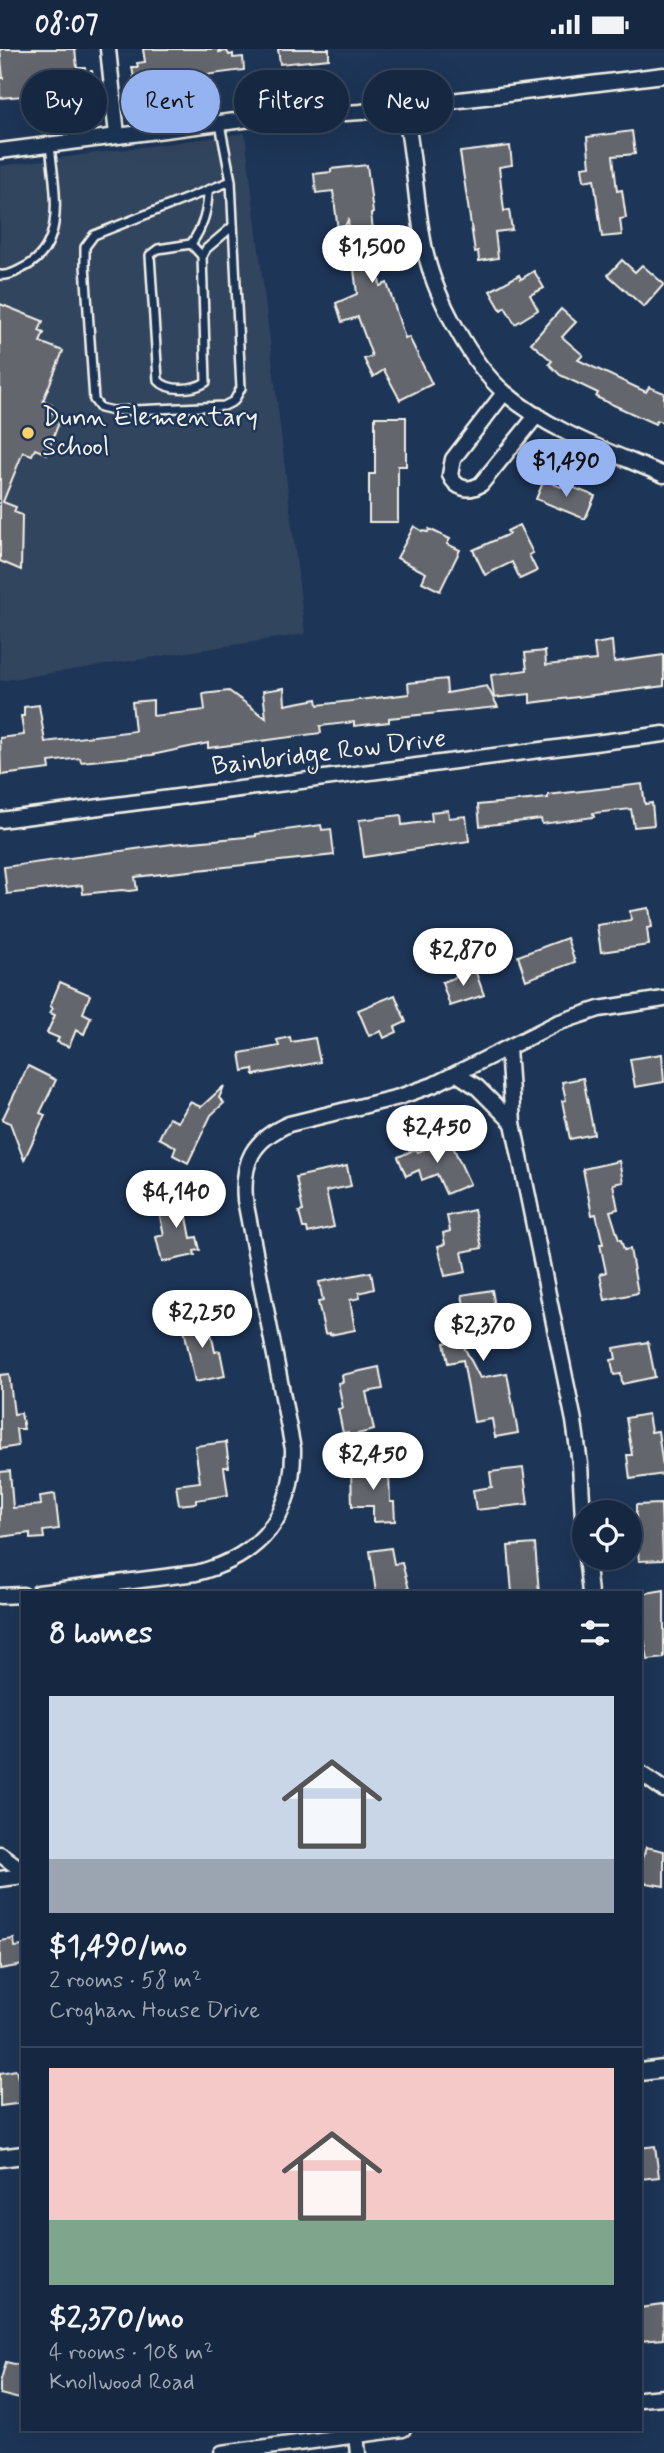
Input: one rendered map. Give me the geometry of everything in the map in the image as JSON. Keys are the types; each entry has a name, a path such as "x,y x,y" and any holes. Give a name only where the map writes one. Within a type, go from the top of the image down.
{"street":[{"path":"108,49 117,135"},
{"path":"453,101 664,75"},
{"path":"220,123 363,111"},
{"path":"0,151 134,133"},
{"path":"409,133 418,211 427,258 448,315 473,354 504,393 537,415 664,475"},
{"path":"504,393 453,459 449,470 457,485 469,489 481,484 537,415"},
{"name":"Bainbridge Row Drive","path":"0,820 664,734"},
{"path":"54,1591 196,1573 219,1567 256,1544 272,1527 285,1504 293,1449 243,1181 249,1159 261,1141 274,1130 289,1124 399,1097 433,1085 557,1023 599,1009 664,999"},
{"path":"508,1048 513,1123 574,1421 582,1500"},
{"path":"457,1074 477,1087 513,1123"},
{"path":"587,1570 590,1591"},
{"path":"1,1598 21,1595"},
{"path":"642,1774 664,1790"},
{"path":"0,1854 21,1870"},
{"path":"0,1879 21,1876"},
{"path":"642,2073 664,2069"},
{"path":"0,2158 21,2155"},
{"path":"642,2399 664,2397"},
{"path":"222,2453 391,2431"},
{"path":"356,2437 358,2453"}],"lane":[{"path":"220,123 231,181 241,388 234,401 224,406 113,411 100,408 94,400 85,247 94,235 231,181"},
{"path":"0,275 7,276 32,265 47,248 55,221 50,144"},
{"path":"208,190 208,208 199,233 191,244 158,249 150,254 158,380 163,387 172,389 202,385 206,382 202,256 206,249 233,226"},
{"path":"191,244 202,256"}],"shaded area":[{"path":"245,133 305,634 0,681 0,166"}],"building":[{"path":"0,49 75,49 77,68 86,70 21,70 21,96 0,98 0,78 3,78"},
{"path":"143,49 219,49 219,52 227,51 229,55 233,54 233,58 243,57 244,70 220,73 220,70 133,70 132,67 138,67 137,63 145,62"},
{"path":"278,49 329,49 329,59 280,64"},
{"path":"632,131 635,154 613,156 617,191 622,190 626,218 620,219 622,235 602,237 594,179 584,181 582,167 590,166 587,137"},
{"path":"510,146 512,165 499,167 504,211 509,210 512,230 495,232 498,258 479,261 478,251 475,252 460,152"},
{"path":"367,165 380,286 387,283 405,338 409,337 432,384 400,400 384,370 373,377 364,359 372,356 358,317 342,322 336,303 357,294 348,220 339,238 333,191 316,193 314,174"},
{"path":"622,260 635,272 642,265 664,284 644,307 608,275"},
{"path":"534,271 544,288 530,295 538,310 515,324 505,307 501,310 490,291 519,275 521,279"},
{"name":"Dunn Elementary School","path":"0,304 43,321 39,331 44,333 40,342 63,351 43,401 52,404 49,411 61,417 47,454 35,449 32,455 23,452 3,502 16,507 14,512 22,515 21,570 0,561"},
{"path":"561,309 576,322 562,337 583,355 578,360 646,392 649,387 664,393 664,423 657,420 655,424 596,397 598,393 560,375 549,364 552,361 531,343"},
{"path":"375,417 406,417 406,466 398,466 398,522 369,522 369,474 375,474"},
{"path":"544,480 561,487 562,483 595,496 585,519 536,499"},
{"path":"519,525 533,553 529,555 537,571 520,579 512,562 485,575 473,550 509,534 507,531"},
{"path":"414,526 422,531 428,532 429,529 450,539 447,544 460,550 440,591 422,582 426,573 397,558"},
{"path":"612,641 614,662 664,655 664,686 530,703 530,694 494,698 491,675 527,670 525,653 545,651 546,665 596,660 594,644"},
{"path":"446,679 447,693 487,686 498,707 389,718 389,722 354,726 354,722 320,726 321,733 208,748 208,743 152,755 81,762 80,758 49,762 50,769 1,775 0,738 24,735 21,716 24,716 24,707 39,705 45,742 135,731 132,702 153,700 153,716 205,710 203,694 229,691 266,718 263,691 284,688 285,705 317,699 318,705 409,694 408,683"},
{"path":"642,784 645,804 652,803 654,825 634,827 631,809 593,813 594,817 542,824 541,819 480,826 478,805"},
{"path":"448,810 449,818 466,816 469,841 364,857 359,820 401,815 402,825 432,821 431,812"},
{"path":"321,825 322,830 331,829 334,855 135,877 137,890 129,891 83,894 82,885 7,894 4,867 172,844 256,836"},
{"path":"649,908 652,927 647,928 649,945 601,952 597,925 631,920 630,911"},
{"path":"567,938 575,962 526,980 518,956"},
{"path":"475,970 484,995 450,1006 442,982"},
{"path":"60,982 90,995 83,1013 91,1017 84,1034 76,1030 69,1047 57,1042 59,1038 47,1033 55,1015 50,1013 53,1008 50,1006"},
{"path":"395,995 406,1022 395,1027 397,1032 384,1038 381,1031 369,1036 358,1010"},
{"path":"290,1037 291,1042 315,1038 320,1062 254,1075 253,1069 243,1071 240,1053 279,1046 277,1040"},
{"path":"662,1054 664,1082 635,1087 630,1059"},
{"path":"28,1066 56,1080 40,1113 45,1115 24,1160 10,1123 2,1120"},
{"path":"583,1078 594,1134 570,1139 562,1101 566,1100 562,1082"},
{"path":"224,1086 219,1098 224,1103 211,1115 188,1163 173,1155 176,1147 159,1138 169,1118 178,1122 190,1102 201,1107"},
{"path":"449,1138 470,1184 446,1194 437,1174 422,1180 419,1170 406,1176 398,1157 416,1149 418,1152"},
{"path":"619,1161 623,1182 613,1184 618,1209 610,1211 624,1250 630,1249 638,1293 605,1300 600,1274 606,1272 600,1244 603,1244 596,1214 592,1215 583,1169"},
{"path":"347,1166 351,1186 326,1191 334,1227 308,1233 307,1228 303,1228 299,1212 303,1211 296,1177"},
{"path":"189,1196 192,1210 186,1212 191,1238 197,1237 200,1250 194,1251 195,1255 162,1262 156,1237 164,1235 157,1202"},
{"path":"474,1210 482,1248 462,1252 466,1272 445,1276 438,1246 445,1244 443,1233 450,1231 447,1216"},
{"path":"371,1272 374,1289 359,1293 360,1298 350,1300 355,1330 325,1334 318,1302 323,1301 319,1282"},
{"path":"492,1290 501,1340 464,1347 480,1378 507,1373 518,1433 495,1437 492,1419 474,1422 463,1360 448,1363 444,1343 457,1339 453,1318 466,1315 462,1295"},
{"path":"195,1316 196,1321 208,1318 215,1352 220,1351 225,1376 195,1382 182,1319"},
{"path":"648,1342 655,1377 622,1384 621,1374 614,1375 611,1360 616,1359 614,1348"},
{"path":"379,1367 383,1389 366,1392 374,1430 349,1436 348,1432 343,1433 338,1409 343,1408 338,1383 343,1382 342,1375"},
{"path":"9,1374 14,1414 21,1413 24,1429 16,1429 18,1446 0,1449 0,1375"},
{"path":"648,1414 651,1432 658,1431 664,1474 630,1479 627,1455 632,1455 626,1418"},
{"path":"226,1442 229,1467 224,1467 228,1495 179,1505 176,1485 200,1482 195,1446"},
{"path":"364,1464 381,1464 381,1473 389,1473 390,1502 394,1502 395,1521 373,1522 373,1506 352,1506 351,1468 364,1468"},
{"path":"523,1468 528,1504 476,1510 473,1490 492,1487 490,1472"},
{"path":"10,1471 13,1508 41,1505 40,1496 55,1494 59,1529 43,1531 44,1538 30,1539 30,1533 0,1537 0,1472"},
{"path":"661,1504 663,1560 642,1561 642,1505"},
{"path":"535,1544 539,1591 512,1591 508,1546"},
{"path":"391,1548 394,1564 402,1563 409,1589 376,1591 370,1551"},
{"path":"664,1590 664,1658 648,1660 642,1628 642,1594"},
{"path":"646,1847 664,1851 664,1886 642,1882 642,1862"},
{"path":"14,1939 15,1947 21,1946 21,1965 0,1969 0,1941"},
{"path":"16,2070 18,2078 21,2077 21,2103 0,2106 0,2073"},
{"path":"655,2146 659,2177 642,2179 642,2148"},
{"path":"664,2305 663,2339 642,2341 642,2308"},
{"path":"6,2362 21,2366 21,2399 0,2394"}],"place":[{"name":"Dunn Elementary School","path":"28,433"}]}
